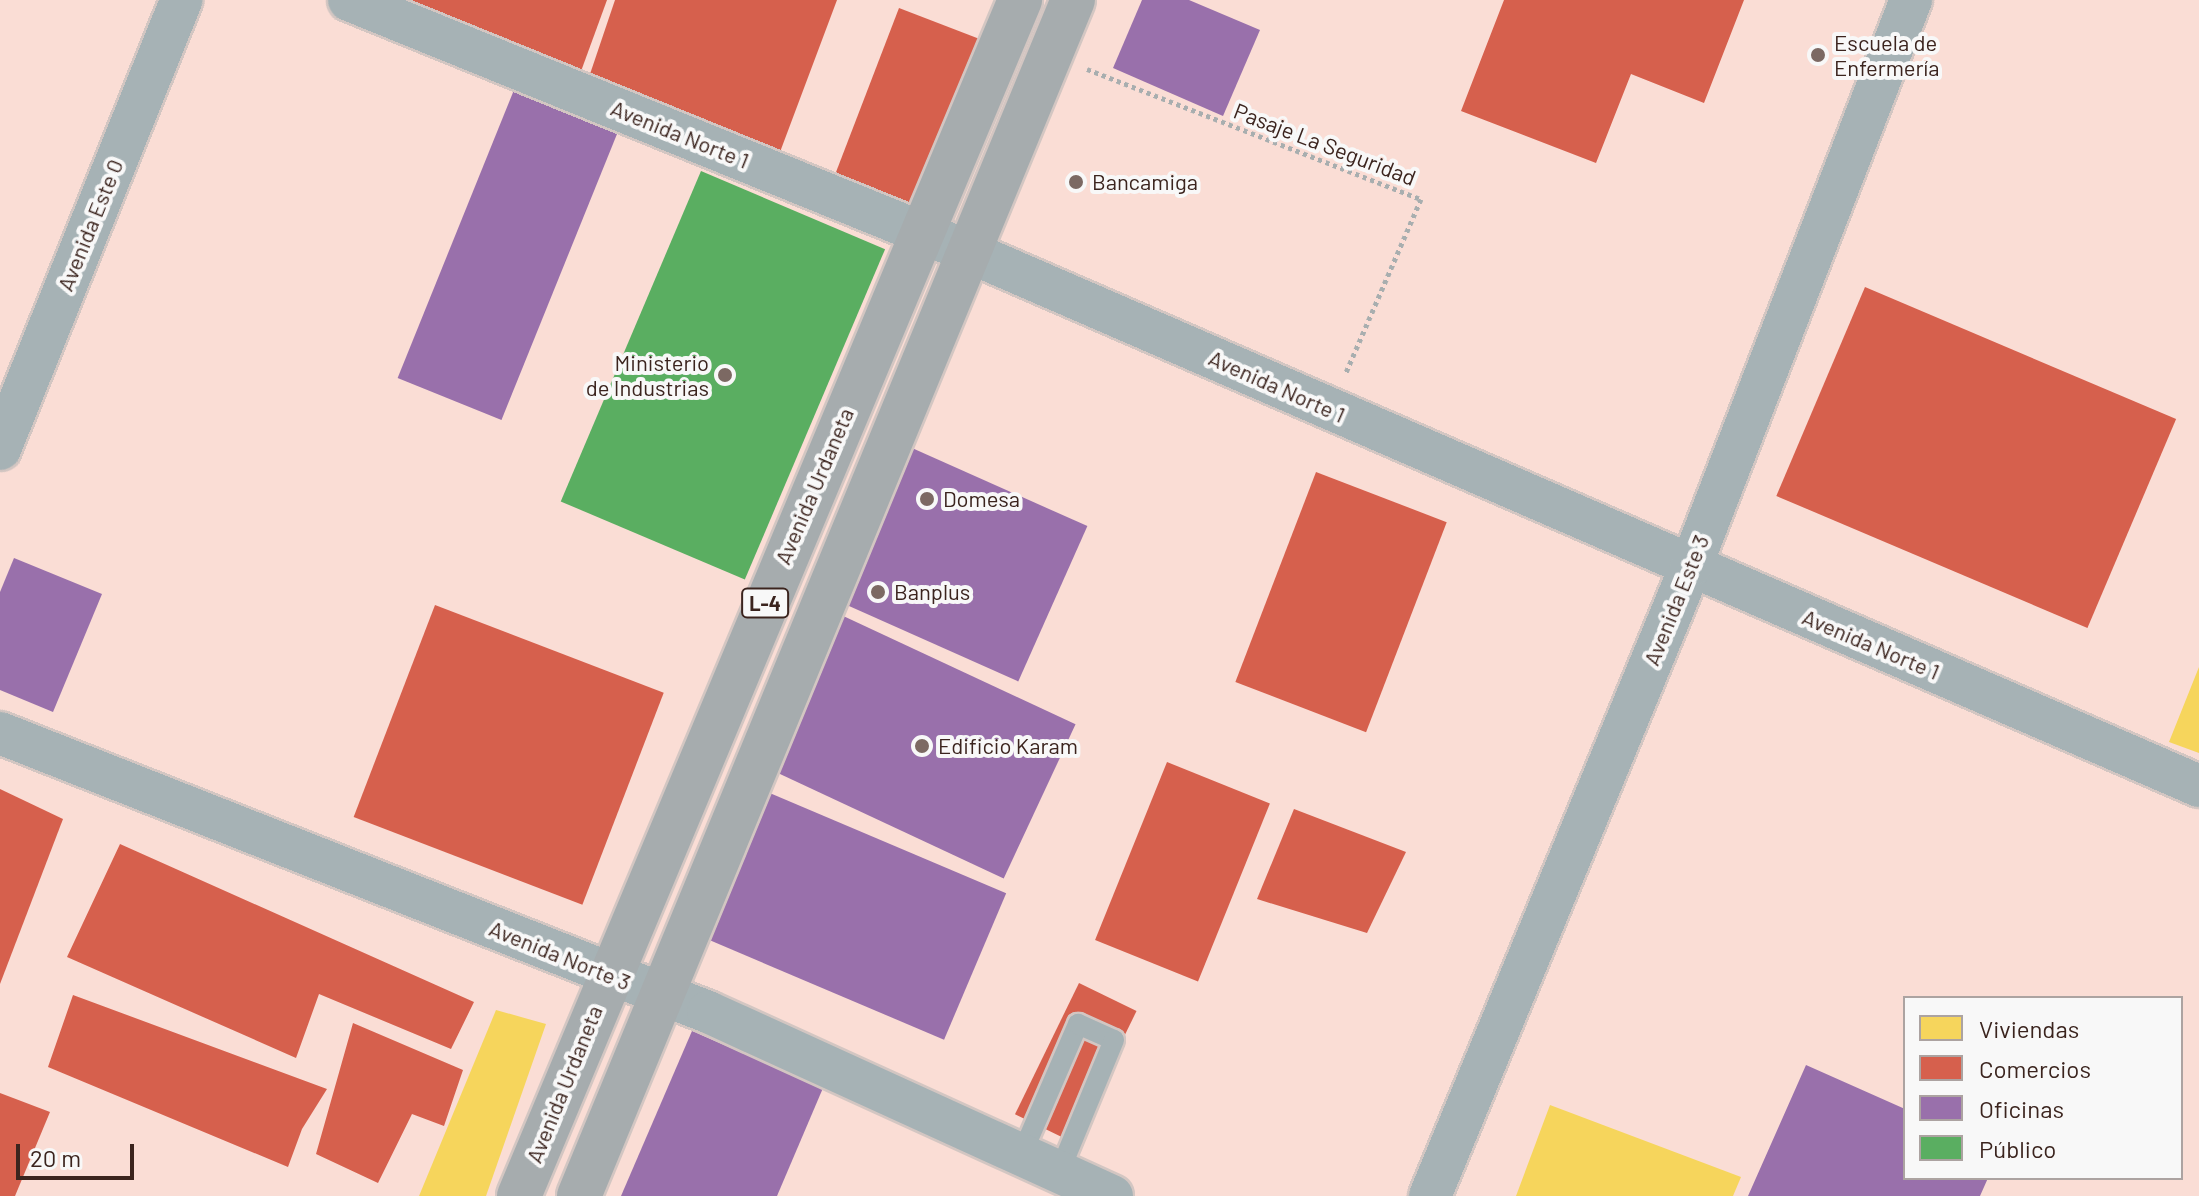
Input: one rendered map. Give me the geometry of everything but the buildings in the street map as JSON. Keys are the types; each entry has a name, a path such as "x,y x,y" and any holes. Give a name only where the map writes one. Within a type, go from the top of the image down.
{"main road":[{"name":"Avenida Urdaneta","path":"519,1196 609,974 1020,0"},
{"name":"L-4","path":"579,1196 1073,0"}],"street":[{"name":"Avenida Este 0","path":"0,449 181,0"},
{"name":"Avenida Norte 1","path":"349,0 967,251 2199,786"},
{"name":"Avenida Este 3","path":"1430,1196 1691,566 1911,0"},
{"name":"Avenida Norte 3","path":"0,733 664,996 1112,1196"}],"lane":[{"path":"1021,1156 1078,1024 1114,1040 1059,1173"}],"path":[{"name":"Pasaje La Seguridad","path":"1049,54 1421,199 1330,409"}],"shaded area":[{"path":"0,0 2199,0 2199,1196 0,1196"}],"place":[{"name":"Escuela de Enfermería","path":"1818,55"},
{"name":"Bancamiga","path":"1076,182"},
{"name":"Ministerio de Industrias","path":"725,375"},
{"name":"Domesa","path":"927,499"},
{"name":"Banplus","path":"878,592"},
{"name":"Edificio Karam","path":"922,746"}]}
